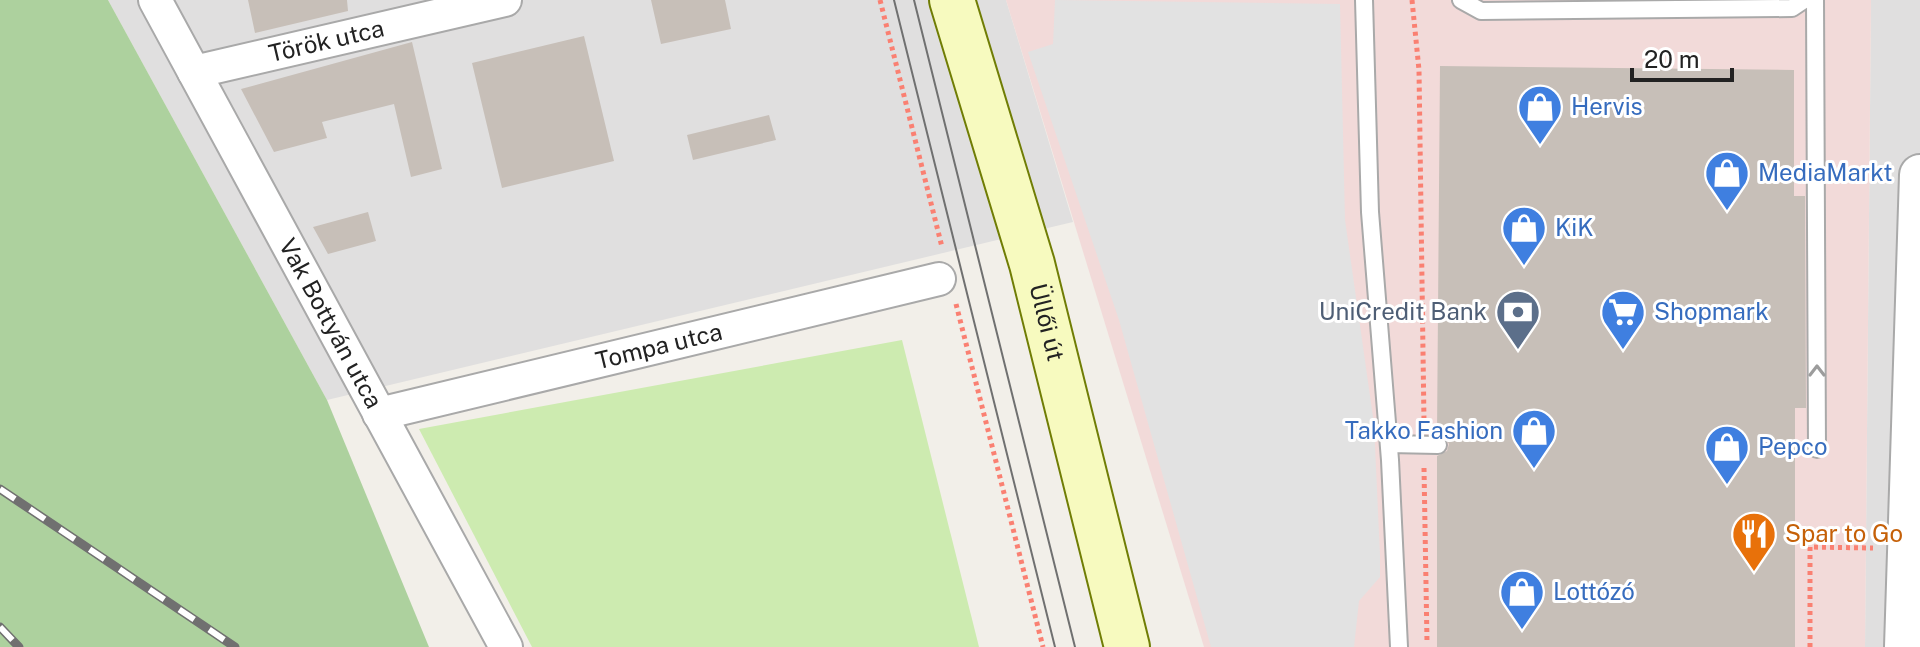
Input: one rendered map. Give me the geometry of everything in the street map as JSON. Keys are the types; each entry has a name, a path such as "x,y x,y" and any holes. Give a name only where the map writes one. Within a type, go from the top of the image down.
{"main road":[{"name":"Üllői út","path":"952,0 1032,264 1127,647"}],"street":[{"name":"Vak Bottyán utca","path":"155,0 506,647"},
{"name":"Török utca","path":"194,72 505,0"},
{"path":"1905,647 1914,476 1920,175"},
{"name":"Tompa utca","path":"379,414 946,277"}],"lane":[{"path":"1364,0 1370,212 1389,444 1399,647"},
{"path":"1461,0 1481,11 1600,5 1792,8 1804,0"},
{"path":"1815,0 1817,449"},
{"path":"1389,444 1438,445"}],"path":[{"path":"880,0 946,277 1043,647"},
{"path":"1412,0 1419,70 1424,429"},
{"path":"1424,460 1427,647"},
{"path":"1810,647 1810,547 1889,548"}],"shaded area":[{"path":"108,0 1006,0 1073,222 327,400"},
{"path":"1006,0 1871,0 1865,647 1204,647"},
{"path":"1055,0 1340,4 1345,220 1374,424 1380,555 1380,577 1359,601 1354,647 1211,647 1119,320 1028,52 1053,44"},
{"path":"1871,0 1920,0 1920,647 1865,647"}],"green space":[{"path":"0,0 108,0 327,400 429,647 0,647"},
{"path":"902,340 979,647 532,647 419,429"}],"building":[{"path":"248,0 347,0 348,11 255,33"},
{"path":"651,0 725,0 731,29 661,44"},
{"path":"584,36 614,161 502,188 472,63"},
{"path":"412,42 442,169 411,177 394,104 322,122 327,138 274,152 241,89"},
{"name":"Shopmark","path":"1440,66 1794,70 1794,196 1805,196 1806,408 1795,408 1795,647 1437,647 1437,456 1447,451 1449,444 1444,436 1437,434"},
{"path":"769,115 776,140 693,160 687,135"},
{"path":"368,212 376,241 328,254 313,227"}],"tram line":[{"path":"894,0 1055,647"},
{"path":"914,0 1075,647"}],"railway":[{"path":"0,489 235,647"},
{"path":"0,627 19,647"}],"place":[{"name":"Hervis","path":"1540,146"},
{"name":"MediaMarkt","path":"1727,212"},
{"name":"KiK","path":"1524,267"},
{"name":"UniCredit Bank","path":"1518,351"},
{"name":"Shopmark","path":"1623,351"},
{"name":"Takko Fashion","path":"1534,470"},
{"name":"Pepco","path":"1727,486"},
{"name":"Spar to Go","path":"1754,573"},
{"name":"Lottózó","path":"1522,631"}]}
